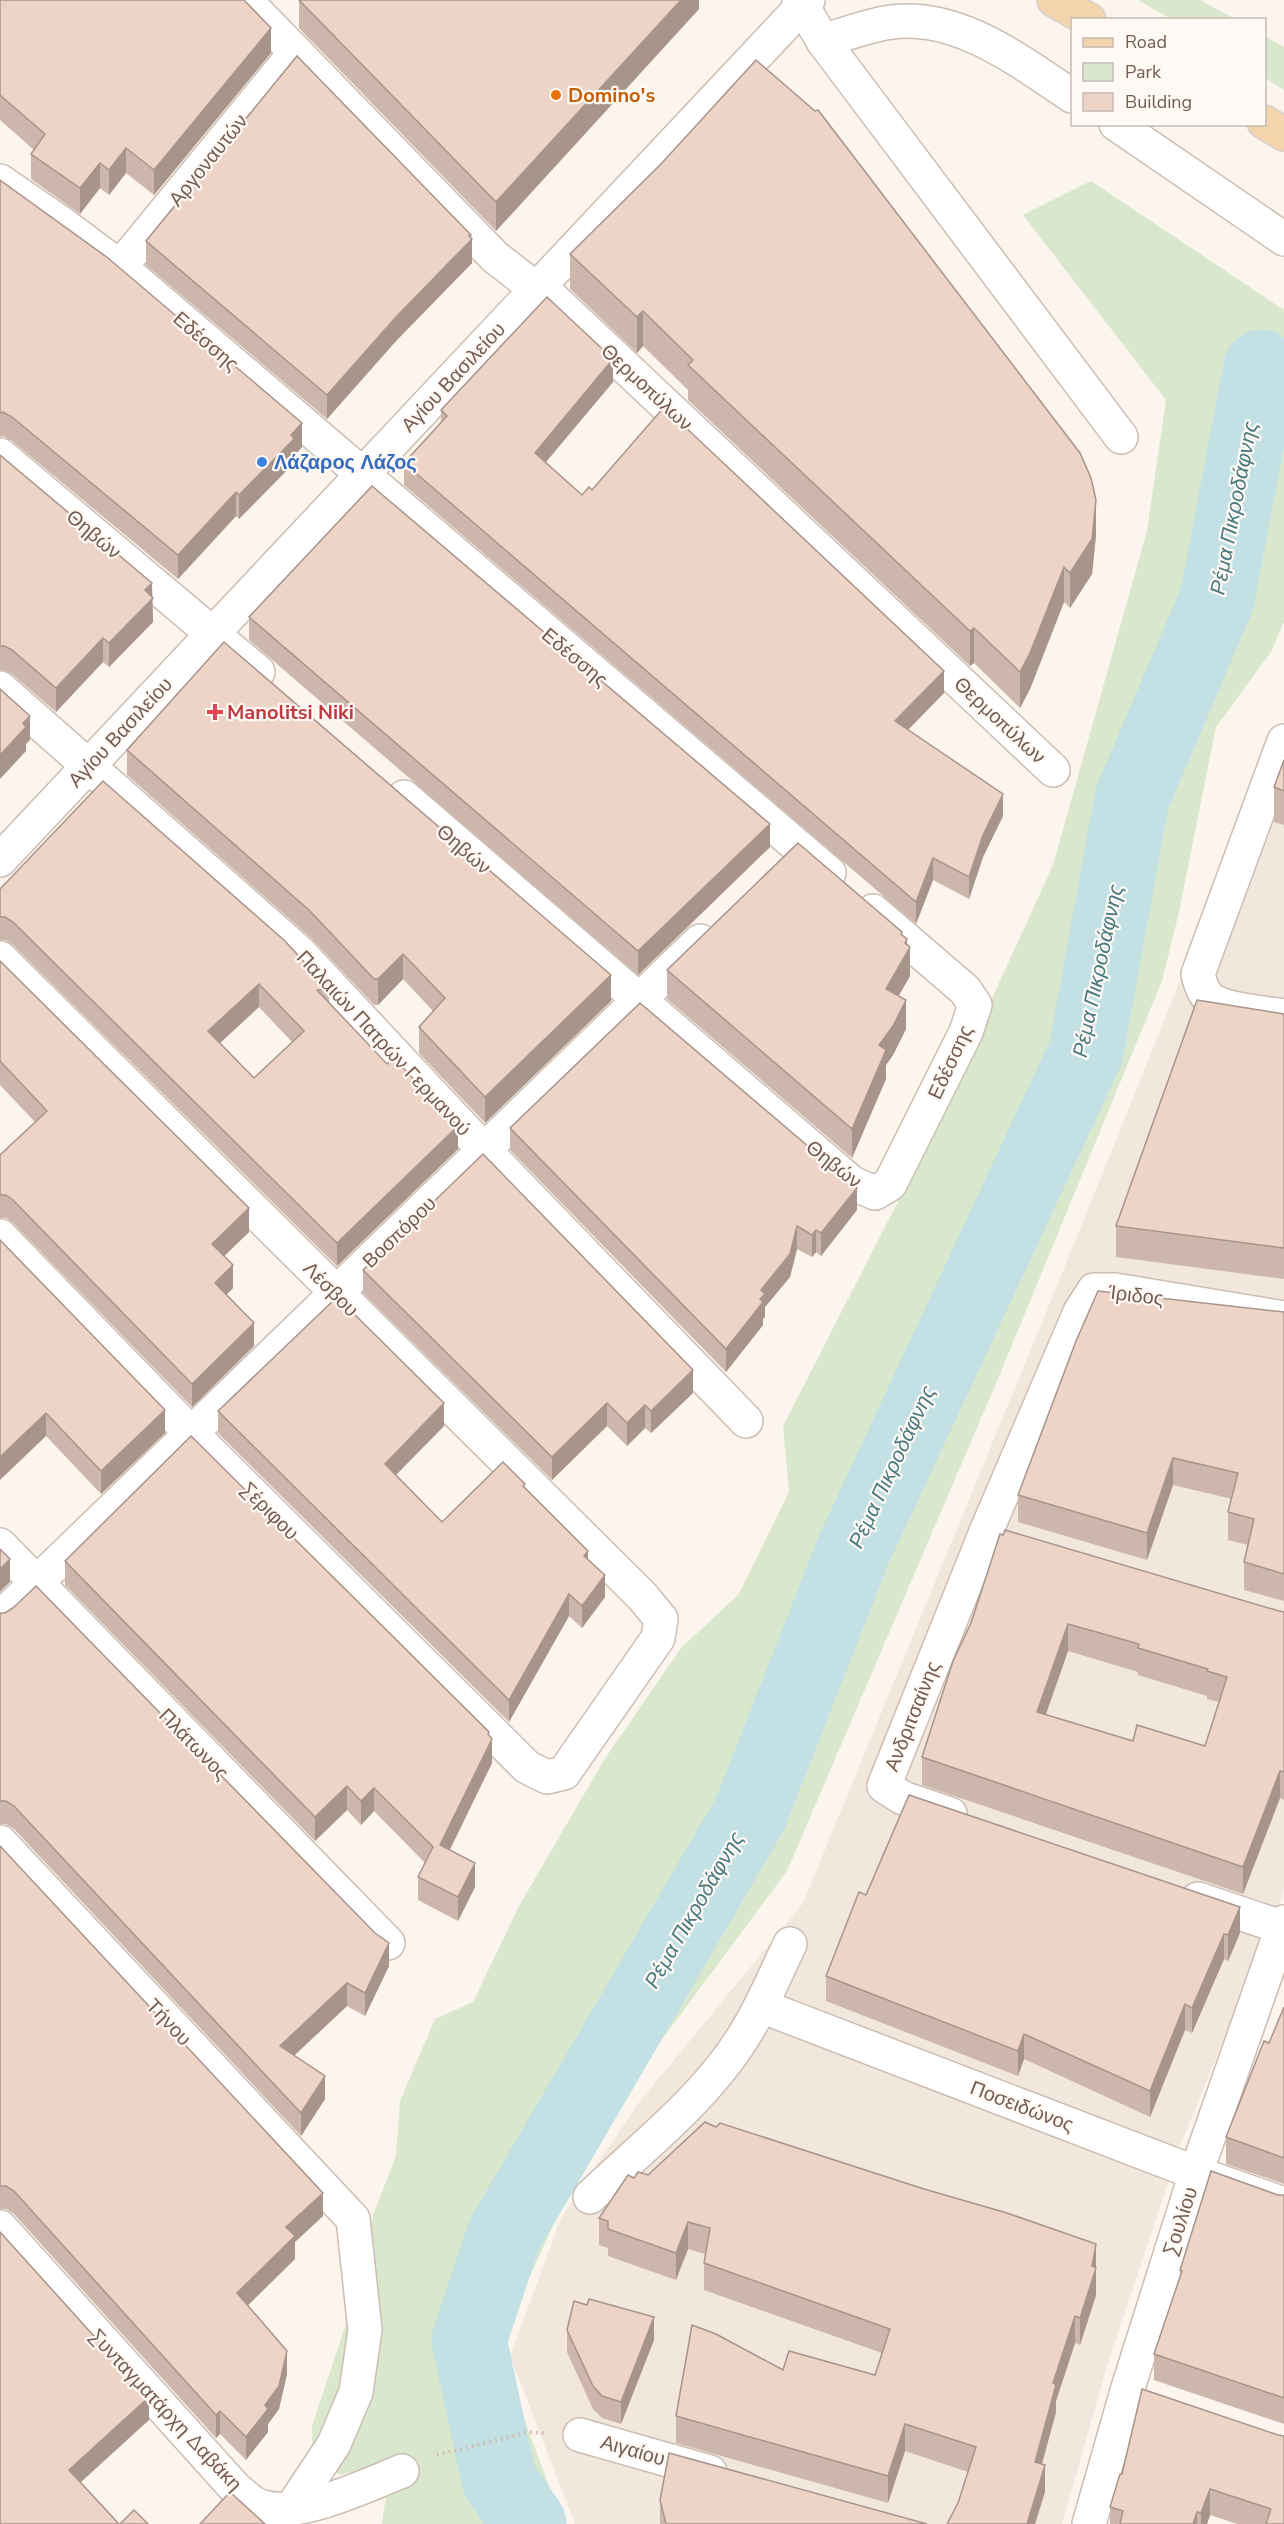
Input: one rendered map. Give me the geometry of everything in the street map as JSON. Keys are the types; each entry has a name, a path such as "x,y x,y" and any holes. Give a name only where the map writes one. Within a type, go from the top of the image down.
{"main road":[{"path":"1054,0 1086,18"},
{"path":"1266,123 1284,134"}],"street":[{"name":"Θερμοπύλων","path":"245,0 495,257 536,289 551,297 1053,770"},
{"path":"803,2 823,41 1121,436"},
{"name":"Αγίου Βασιλείου","path":"0,860 803,2"},
{"path":"823,41 886,23 944,26 979,37 1071,95"},
{"name":"Αργοναυτών","path":"120,267 296,52"},
{"path":"1119,126 1284,239"},
{"name":"Εδέσσης","path":"0,181 120,267 965,990 975,1005 966,1032 890,1184 875,1193"},
{"name":"Θηβών","path":"0,455 276,688"},
{"name":"Παλαιών Πατρών Γερμανού","path":"0,688 298,951 484,1150 746,1421"},
{"path":"1284,741 1198,974 1201,986 1209,998 1221,1004 1284,1016"},
{"name":"Θηβών","path":"385,781 852,1183 875,1193"},
{"path":"773,870 798,846"},
{"name":"Βοσπόρου","path":"0,1618 723,918"},
{"name":"Λέσβου","path":"0,958 642,1596 661,1619 658,1638 564,1773 547,1777"},
{"name":"Σέριφου","path":"0,1236 191,1433 527,1767 547,1777"},
{"name":"Ίριδος","path":"1094,1290 1115,1290 1284,1318"},
{"name":"Ανδριτσαίνης","path":"981,1825 903,1798 884,1786 998,1536 1080,1312 1094,1290"},
{"name":"Πλάτωνος","path":"0,1545 388,1943"},
{"name":"Τήνου","path":"0,1842 353,2219 365,2331 356,2392 334,2444 291,2509"},
{"path":"1170,1890 1283,1926"},
{"name":"Σουλίου","path":"1089,2524 1127,2391 1196,2173 1283,1926"},
{"path":"590,2197 705,2087 740,2043 761,2006 790,1944"},
{"name":"Ποσειδώνος","path":"761,2006 1196,2173 1284,2204"},
{"name":"Συνταγματάρχη Δαβάκη","path":"0,2227 236,2489 263,2507 291,2509 338,2497 415,2464"},
{"path":"1127,2391 1160,2402"},
{"name":"Αιγαίου","path":"580,2435 737,2480"}],"path":[{"path":"415,2464 529,2432"}],"shaded area":[{"path":"1284,723 1284,1891 1181,2144 1106,2369 1062,2524 575,2524 510,2356 561,2218 637,2105 803,1903 1059,1281"}],"green space":[{"path":"1138,0 1200,0 1233,18 1169,18"},
{"path":"1266,37 1284,47 1284,90 1266,79"},
{"path":"1091,181 1284,310 1284,622 1271,652 1216,727 1179,912 1162,981 1000,1374 787,1871 597,2127 498,2348 563,2524 382,2524 391,2461 340,2475 313,2459 312,2426 349,2315 373,2215 396,2156 400,2101 435,2019 473,2002 519,1906 604,1760 681,1648 739,1594 789,1492 783,1426 910,1178 1053,865 1147,531 1166,400 1023,215"}],"building":[{"path":"0,0 244,0 271,28 154,170 126,148 109,170 100,163 80,188 31,154 45,134 0,95"},
{"path":"299,0 681,0 496,202"},
{"path":"297,56 471,235 469,236 472,239 396,317 327,395 146,241"},
{"path":"756,60 815,111 818,110 1080,453 1091,478 1096,500 1092,539 1070,573 1064,567 1030,653 1020,672 974,628 970,631 688,365 693,360 643,311 637,317 570,254 661,164"},
{"path":"0,180 108,258 302,423 291,435 294,439 239,495 236,492 178,555 12,417 3,412 0,413"},
{"path":"547,297 613,359 535,453 582,495 589,487 592,490 664,407 944,671 895,721 1003,794 983,835 969,877 933,858 916,902 404,463 447,416 441,410"},
{"path":"0,455 152,583 145,590 153,598 109,643 103,638 56,688 12,650 0,646"},
{"path":"372,486 770,824 638,951 249,617"},
{"path":"224,642 611,975 485,1097 419,1027 445,998 403,954 378,979 374,979 310,911 127,750"},
{"path":"0,689 30,716 23,723 26,727 0,755"},
{"path":"1284,760 1284,791 1274,787"},
{"path":"103,781 285,941 329,989 317,990 387,1064 393,1057 458,1126 337,1243 13,922 0,917 0,889","holes":["259,984 304,1031 254,1078 208,1031"]},
{"path":"798,843 902,932 901,934 907,939 905,943 910,947 886,989 906,1000 893,1026 879,1045 886,1050 852,1129 667,970"},
{"path":"0,961 249,1208 212,1244 233,1265 215,1283 254,1323 192,1384 13,1200 6,1195 0,1195 0,1155 47,1111 0,1061"},
{"path":"1197,1000 1284,1014 1284,1248 1116,1226"},
{"path":"640,1003 857,1188 821,1233 816,1230 812,1235 797,1226 790,1254 761,1290 765,1294 760,1299 763,1302 726,1349 510,1128"},
{"path":"483,1154 693,1370 651,1411 645,1405 627,1423 607,1403 552,1457 363,1270"},
{"path":"0,1240 165,1410 101,1471 46,1413 0,1457"},
{"path":"1098,1291 1284,1312 1284,1574 1244,1562 1254,1519 1228,1512 1238,1473 1173,1458 1147,1533 1018,1495 1076,1341"},
{"path":"337,1297 444,1403 385,1464 442,1522 503,1462 525,1484 523,1486 588,1551 584,1556 605,1575 582,1606 569,1594 509,1700 218,1411"},
{"path":"191,1436 489,1732 492,1739 440,1845 475,1863 458,1897 418,1877 433,1847 374,1788 361,1801 347,1786 315,1817 65,1561"},
{"path":"1005,1530 1284,1612 1284,1772 1280,1771 1243,1867 922,1757 953,1661 971,1623 1000,1534 1003,1535","holes":["1068,1624 1139,1644 1138,1648 1227,1677 1205,1746 1137,1725 1133,1741 1037,1712"]},
{"path":"0,1549 10,1559 0,1569"},
{"path":"36,1586 375,1933 389,1943 365,1993 347,1983 280,2046 325,2076 301,2113 14,1806 6,1801 0,1801 0,1613 13,1608"},
{"path":"909,1795 1240,1907 1228,1935 1224,1934 1192,2008 1185,2004 1150,2091 1024,2034 1018,2051 826,1976 859,1892 866,1895"},
{"path":"0,1846 323,2193 286,2227 295,2236 237,2293 287,2351 279,2386 265,2405 268,2409 246,2437 220,2411 216,2415 14,2191 6,2186 0,2186"},
{"path":"1284,2007 1284,2158 1226,2137 1264,2041 1269,2043"},
{"path":"705,2122 716,2127 720,2123 924,2189 1007,2213 1096,2244 1092,2266 1096,2268 1080,2318 1075,2316 1053,2383 1056,2385 1035,2462 1045,2465 1027,2524 947,2524 958,2503 976,2447 905,2424 888,2476 676,2416 692,2325 716,2334 783,2370 789,2351 875,2375 890,2329 704,2263 710,2228 688,2222 676,2253 608,2229 608,2221 599,2218 628,2175 634,2178 638,2172 648,2175"},
{"path":"1211,2171 1278,2195 1284,2195 1284,2398 1154,2354 1182,2271 1180,2270"},
{"path":"0,2232 149,2397 69,2470 119,2524 0,2524"},
{"path":"589,2299 654,2317 621,2402 602,2396 593,2386 567,2330 574,2301 587,2305"},
{"path":"1142,2389 1284,2436 1284,2524 1266,2524 1271,2509 1210,2489 1201,2513 1197,2512 1193,2524 1120,2524 1123,2511 1110,2507 1120,2474 1122,2474"},
{"path":"669,2453 927,2524 666,2524 660,2500"},
{"path":"230,2492 265,2524 200,2524"},
{"path":"134,2510 148,2524 120,2524"}],"waterway":[{"name":"Ρέμα Πικροδάφνης","path":"529,2524 499,2480 469,2340 504,2235 750,1814 854,1549 1086,1052 1132,798 1217,599 1261,367"}],"place":[{"name":"Domino's","path":"556,95"},
{"name":"Λάζαρος Λάζος","path":"262,462"},
{"name":"Manolitsi Niki","path":"215,712"}]}
